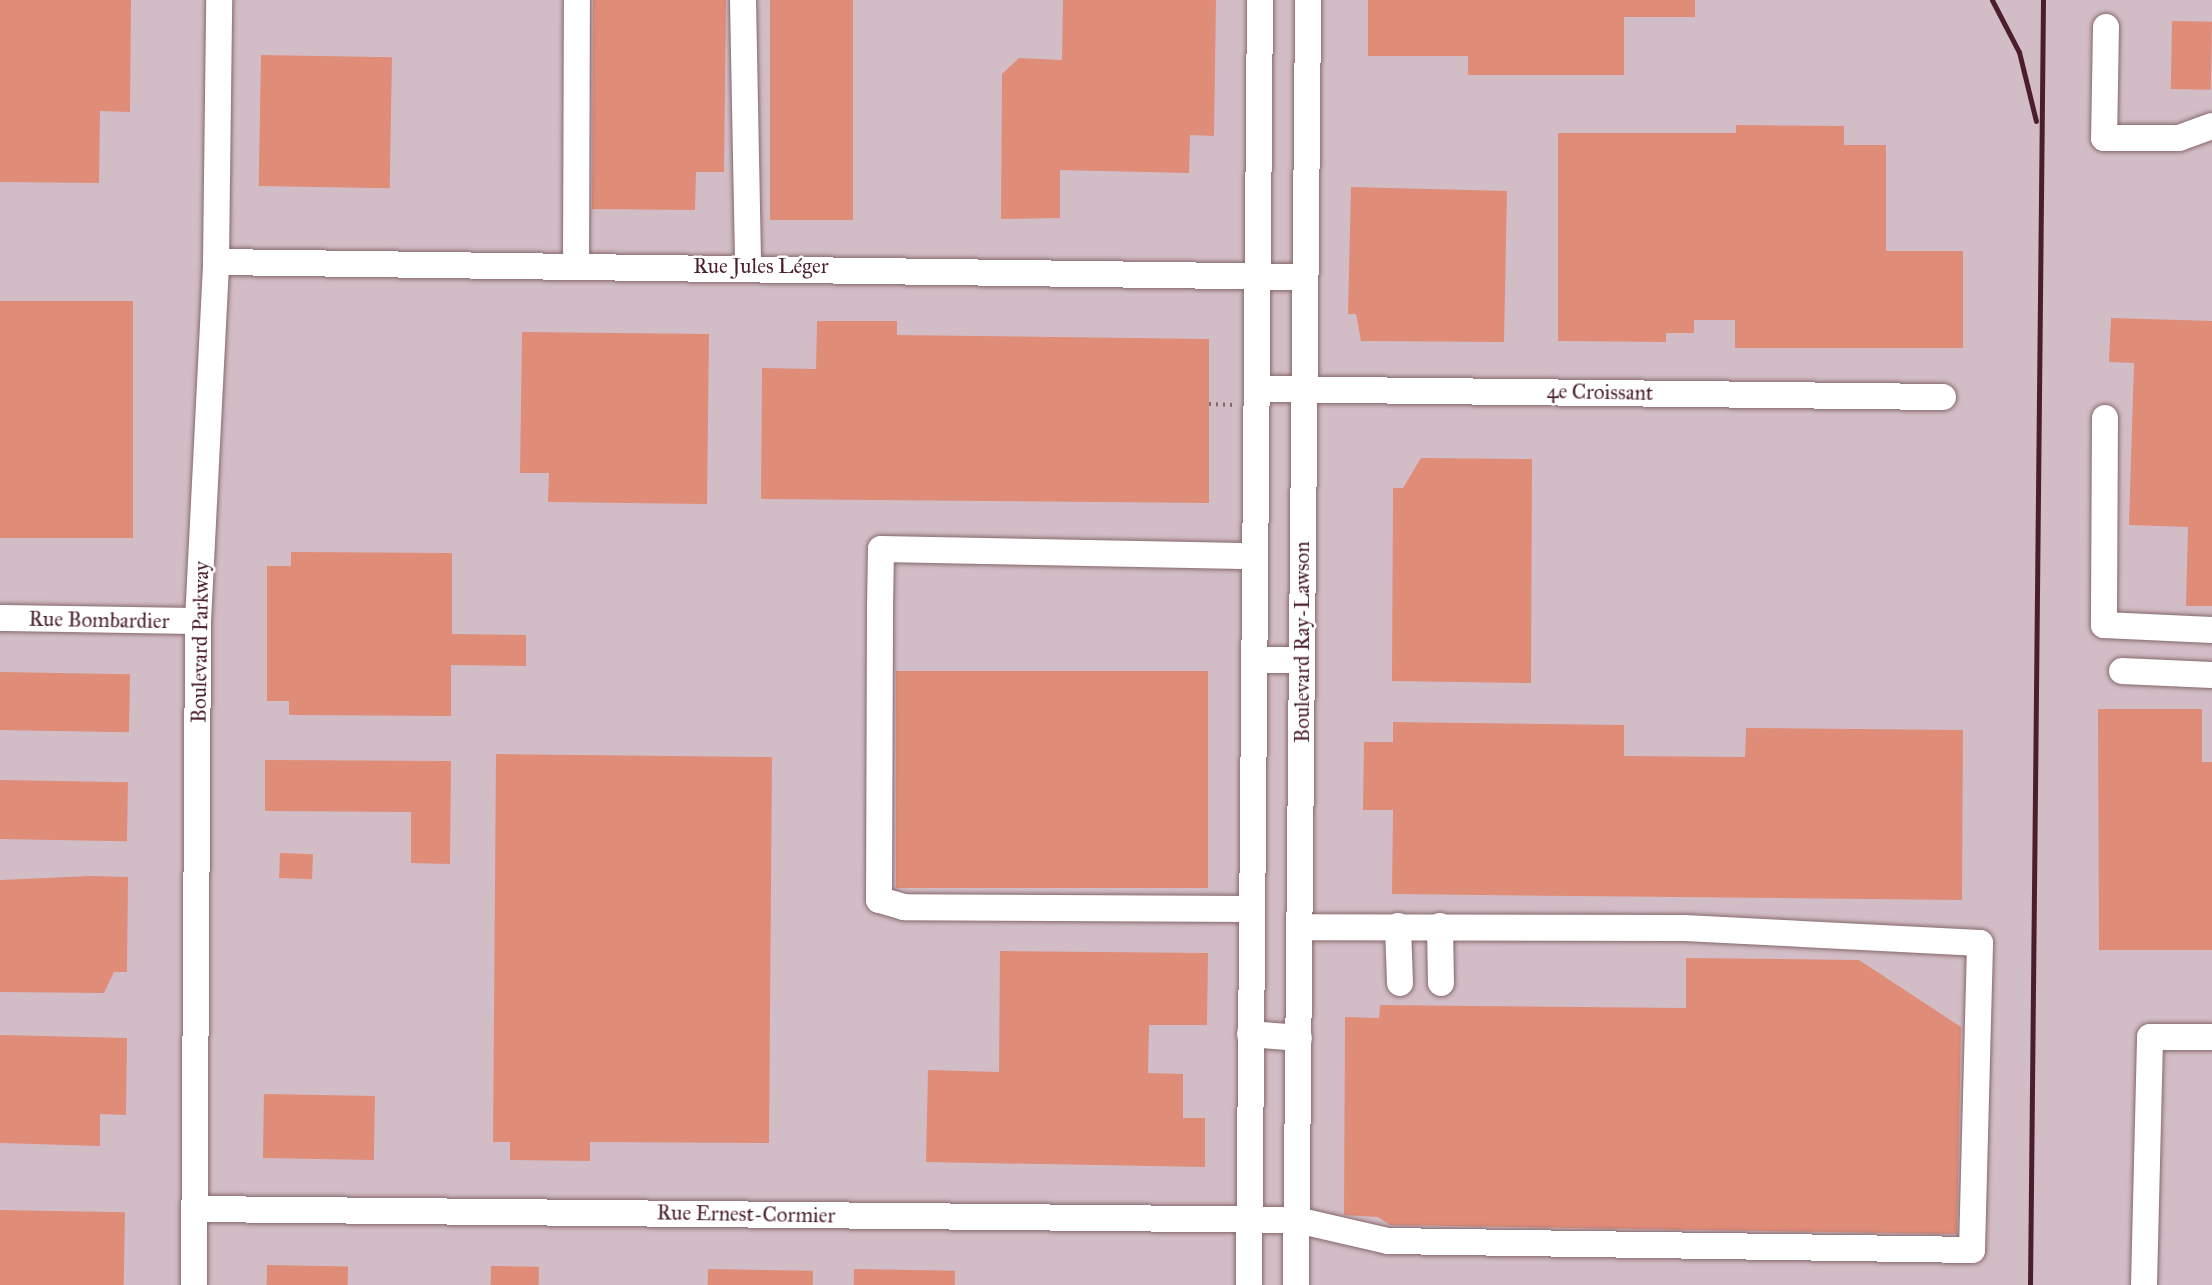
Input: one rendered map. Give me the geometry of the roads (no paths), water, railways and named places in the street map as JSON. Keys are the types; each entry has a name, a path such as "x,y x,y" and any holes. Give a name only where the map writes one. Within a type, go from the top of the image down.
{"street":[{"name":"Boulevard Parkway","path":"194,1285 198,621 216,262 219,0"},
{"path":"576,267 577,0"},
{"path":"743,0 748,265"},
{"path":"1249,1285 1250,909 1258,389 1260,0"},
{"name":"Boulevard Ray-Lawson","path":"1296,1285 1308,0"},
{"path":"2106,27 2104,138 2179,138 2212,126"},
{"name":"Rue Jules Léger","path":"216,262 576,267 748,265 1305,277"},
{"name":"4e Croissant","path":"1258,389 1943,397"},
{"path":"2105,418 2104,625 2212,630"},
{"path":"1250,909 904,907 879,900 881,549 1255,556"},
{"name":"Rue Bombardier","path":"0,618 198,621"},
{"path":"1254,660 1302,660"},
{"path":"2122,671 2212,675"},
{"path":"1398,926 1400,983"},
{"path":"1301,928 1440,926 1441,984"},
{"name":"Rue Ernest-Cormier","path":"195,1209 1297,1220 1388,1241 1972,1250 1980,943 1684,928 1440,926"},
{"path":"1250,1034 1299,1038"},
{"path":"2144,1285 2150,1037 2212,1037"}],"railway":[{"path":"1992,0 2019,52 2036,121"},
{"path":"2030,1285 2043,0"}]}
